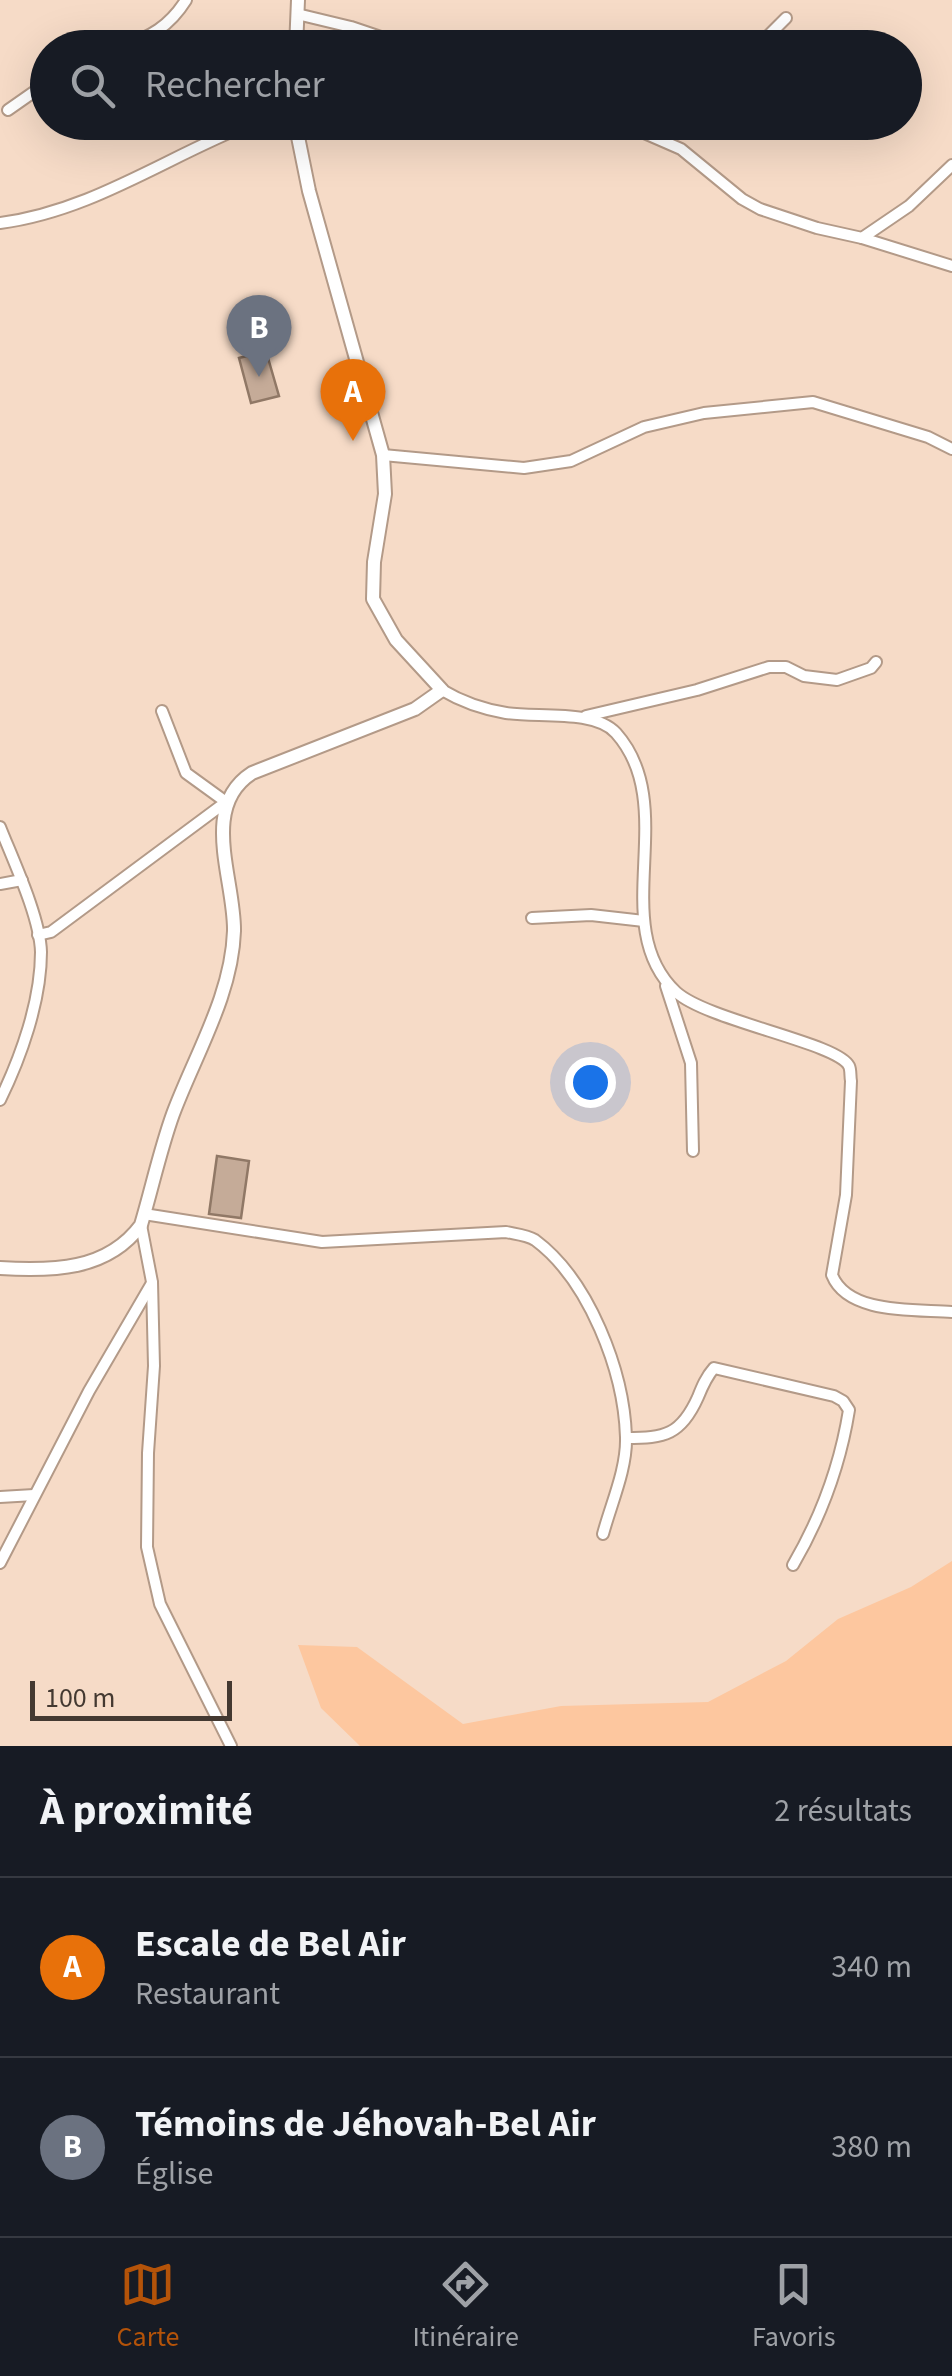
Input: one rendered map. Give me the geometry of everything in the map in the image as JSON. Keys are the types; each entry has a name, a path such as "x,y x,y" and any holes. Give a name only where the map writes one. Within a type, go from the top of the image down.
{"street":[{"path":"162,30 186,0"},
{"path":"297,7 360,30"},
{"path":"774,30 786,18"},
{"path":"8,110 30,95"},
{"path":"0,222 37,218 83,203 217,140"},
{"path":"298,140 308,191 383,456 385,494 374,562 373,599 396,640 442,690 462,702 506,712 584,717 769,668 786,667 804,676 837,680 876,662"},
{"path":"665,140 760,209 952,266"},
{"path":"862,238 909,206 952,166"},
{"path":"383,456 524,468 570,461 659,423 764,404 814,402 928,437 952,449"},
{"path":"0,1268 42,1270 87,1264 131,1238 142,1219 172,1118 229,973 234,933 222,821 226,802 238,783 416,709 442,690"},
{"path":"162,711 186,774 226,802"},
{"path":"584,717 615,731 643,790 648,822 644,921 691,1064 693,1151"},
{"path":"38,935 50,932 226,802"},
{"path":"0,828 22,880 41,952 34,1000 16,1067 0,1100"},
{"path":"0,884 22,880"},
{"path":"532,918 591,915 644,921"},
{"path":"663,976 676,992 698,1007 840,1056 849,1065 846,1194 833,1258 836,1285 849,1297 865,1303 952,1312"},
{"path":"142,1219 152,1282 154,1366 147,1547 160,1604 231,1746"},
{"path":"142,1219 322,1242 506,1232 532,1238 557,1261 596,1316 618,1383 626,1438 603,1534"},
{"path":"0,1562 89,1390 152,1282"},
{"path":"626,1438 658,1438 675,1430 691,1413 714,1368 817,1391 844,1401 848,1410 830,1486 811,1534 792,1566"},
{"path":"0,1497 34,1494"}],"shaded area":[{"path":"952,1561 952,1746 360,1746 321,1708 298,1645 357,1647 463,1724 561,1706 708,1702 786,1661 838,1619 911,1587"}],"building":[{"path":"266,351 279,396 251,403 239,358"},
{"path":"217,1156 249,1161 241,1218 209,1214"}],"place":[{"name":"Témoins de Jéhovah-Bel Air","path":"259,377"},
{"name":"Escale de Bel Air","path":"353,441"}]}
